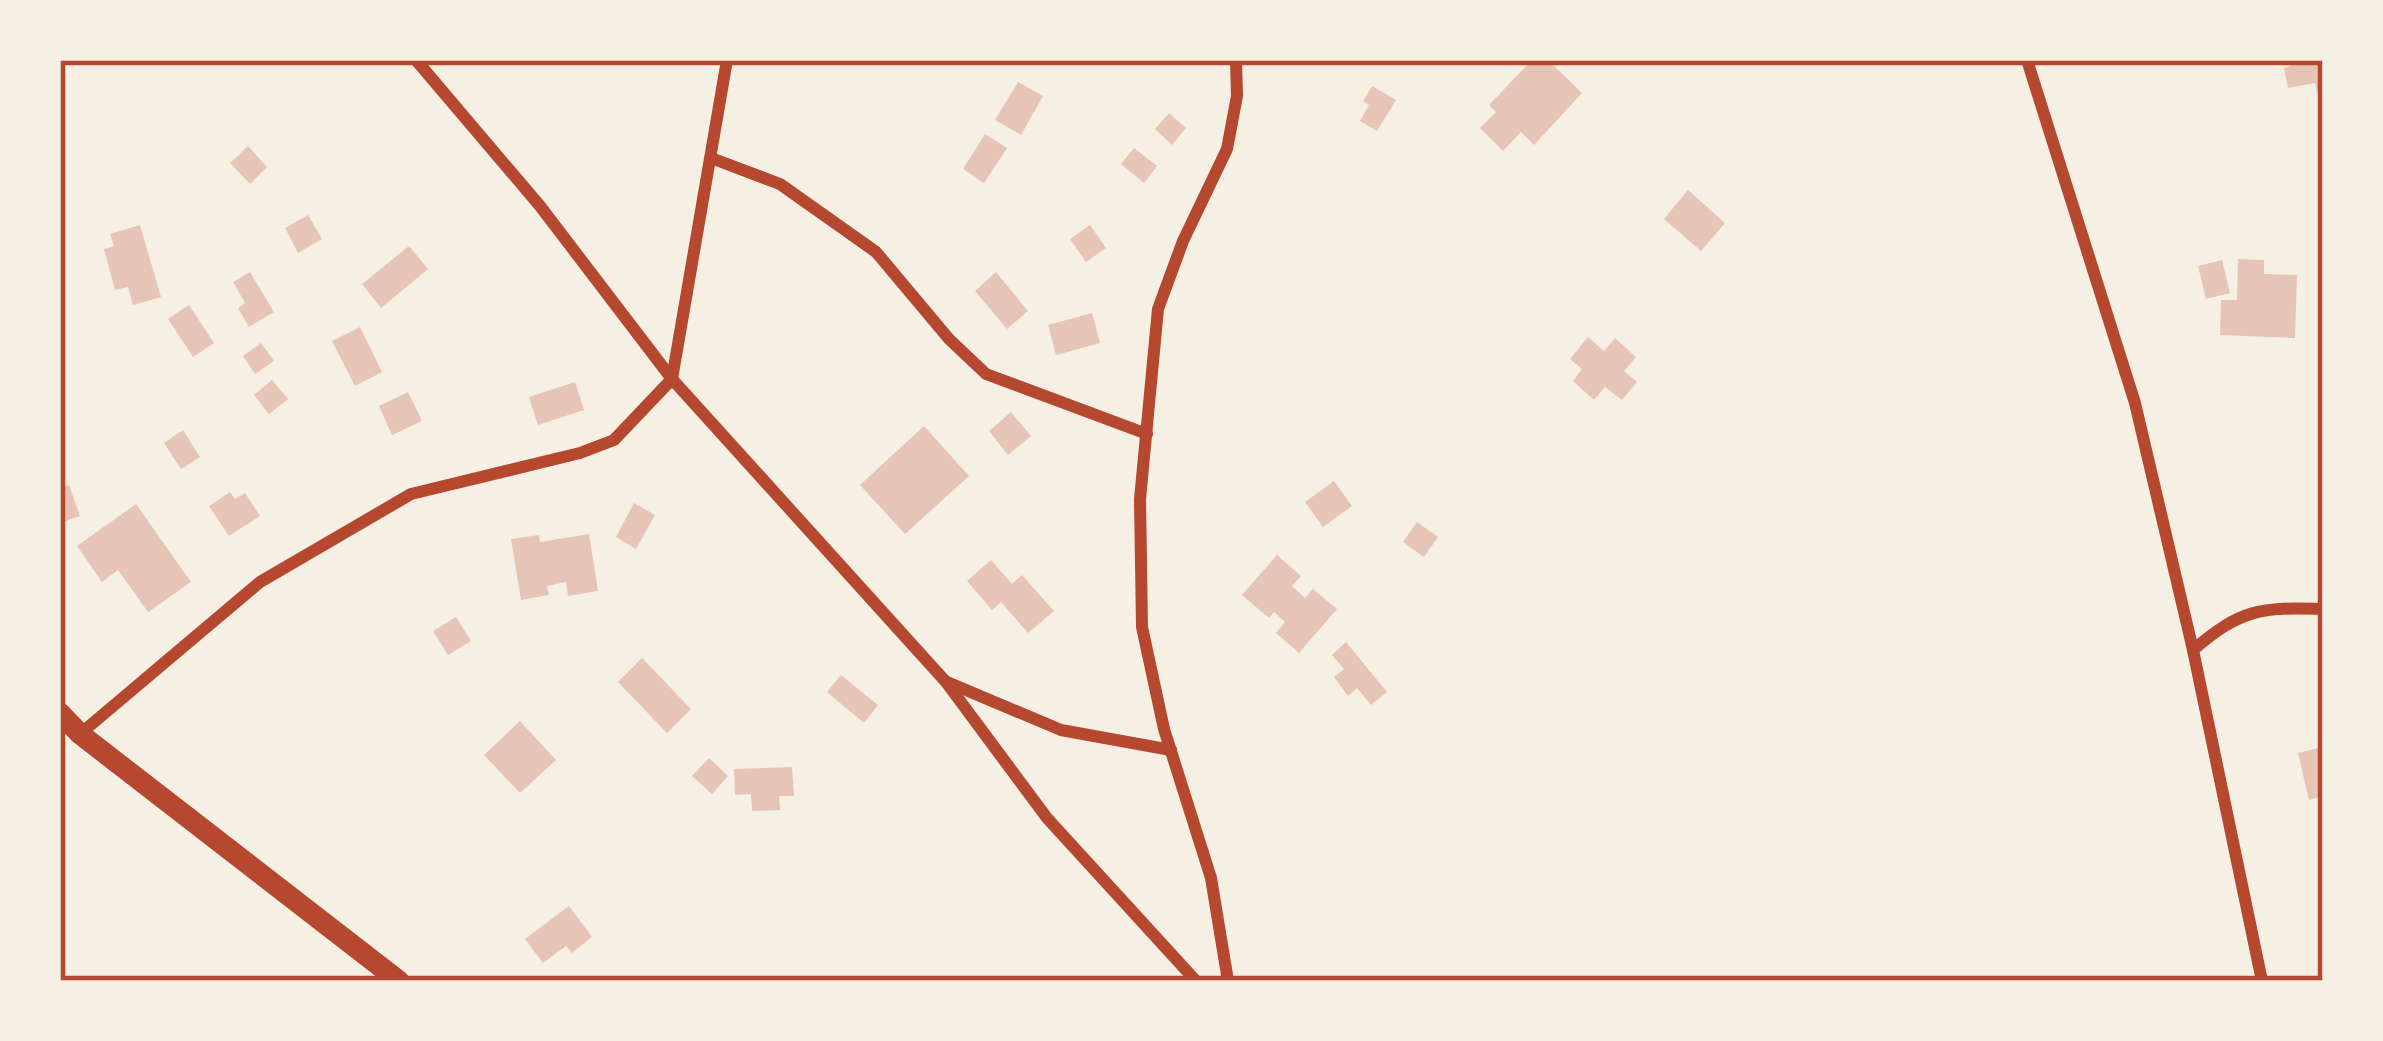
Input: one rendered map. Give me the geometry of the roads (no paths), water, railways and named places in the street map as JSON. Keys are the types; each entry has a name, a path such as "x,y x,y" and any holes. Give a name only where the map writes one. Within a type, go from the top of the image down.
{"street":[{"path":"416,60 540,206 672,379 946,682 1047,818 1190,978"},
{"path":"80,734 260,582 411,494 604,446 626,429 672,379 728,60"},
{"path":"1228,981 1211,878 1171,750 1142,627 1140,500 1158,309 1183,241 1227,149 1238,96 1236,60"},
{"path":"2027,60 2135,403 2193,650 2262,981"},
{"path":"711,158 780,184 876,252 949,339 986,374 1147,434"},
{"path":"2193,650 2223,624 2247,613 2323,609"},
{"path":"946,682 1061,730 1171,750"},
{"path":"60,713 80,734 399,981"}]}
